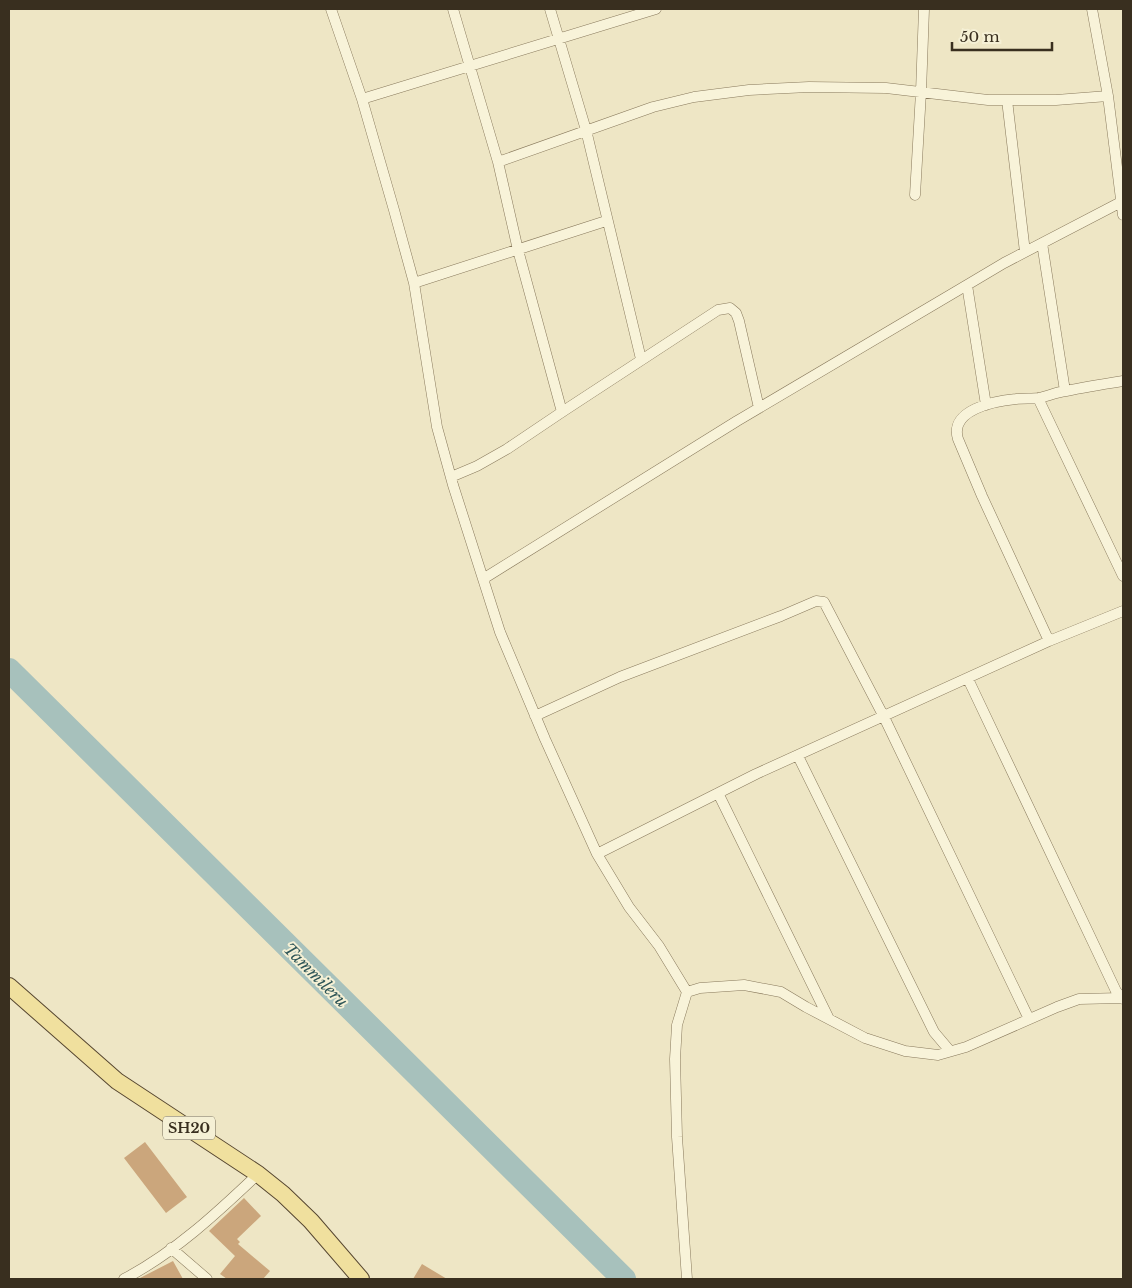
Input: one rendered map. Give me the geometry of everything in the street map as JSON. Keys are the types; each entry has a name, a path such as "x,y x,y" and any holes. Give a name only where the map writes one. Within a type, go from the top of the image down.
{"main road":[{"name":"SH20","path":"9,986 117,1081 258,1174 283,1194 311,1221 361,1279"}],"street":[{"path":"331,9 362,99 414,283 437,427 500,632 535,716 597,854 628,907 658,946 687,992 677,1025 675,1059 677,1137 687,1279"},
{"path":"453,9 498,162 518,250 562,412"},
{"path":"550,9 586,130 606,221 641,359"},
{"path":"362,99 656,9"},
{"path":"914,194 924,9"},
{"path":"1092,9 1108,96 1123,215"},
{"path":"498,162 653,107 694,97 749,90 809,87 886,88 988,100 1056,100 1108,96"},
{"path":"1007,100 1025,252"},
{"path":"483,579 760,408 967,285 1025,252 1122,202"},
{"path":"414,283 606,221"},
{"path":"1042,243 1065,391"},
{"path":"967,285 986,405"},
{"path":"451,477 477,466 507,449 718,310 730,308 736,313 760,408"},
{"path":"1049,641 982,496 956,431 958,422 965,415 986,405 1016,399 1038,398 1065,391 1123,381"},
{"path":"1038,398 1123,576"},
{"path":"535,716 620,677 816,601 824,602 884,717 1029,1020"},
{"path":"597,854 718,793 798,756 1049,641 1123,611"},
{"path":"968,679 1116,991 1122,999"},
{"path":"798,756 934,1032 950,1051"},
{"path":"718,793 829,1020"},
{"path":"687,992 700,988 744,985 781,992 829,1020 865,1038 905,1051 938,1055 966,1047 1079,999 1122,999"},
{"path":"124,1279 142,1270 210,1219 258,1174"},
{"path":"171,1248 207,1279"},
{"path":"142,1270 147,1279"}],"building":[{"path":"145,1142 187,1197 166,1213 124,1158"},
{"path":"244,1198 261,1216 237,1239 240,1242 238,1244 270,1271 263,1279 227,1279 220,1274 235,1256 209,1231"},
{"path":"173,1261 183,1279 138,1279 140,1278"},
{"path":"422,1264 447,1279 413,1279"}],"waterway":[{"name":"Tammileru","path":"9,670 624,1279"}]}
